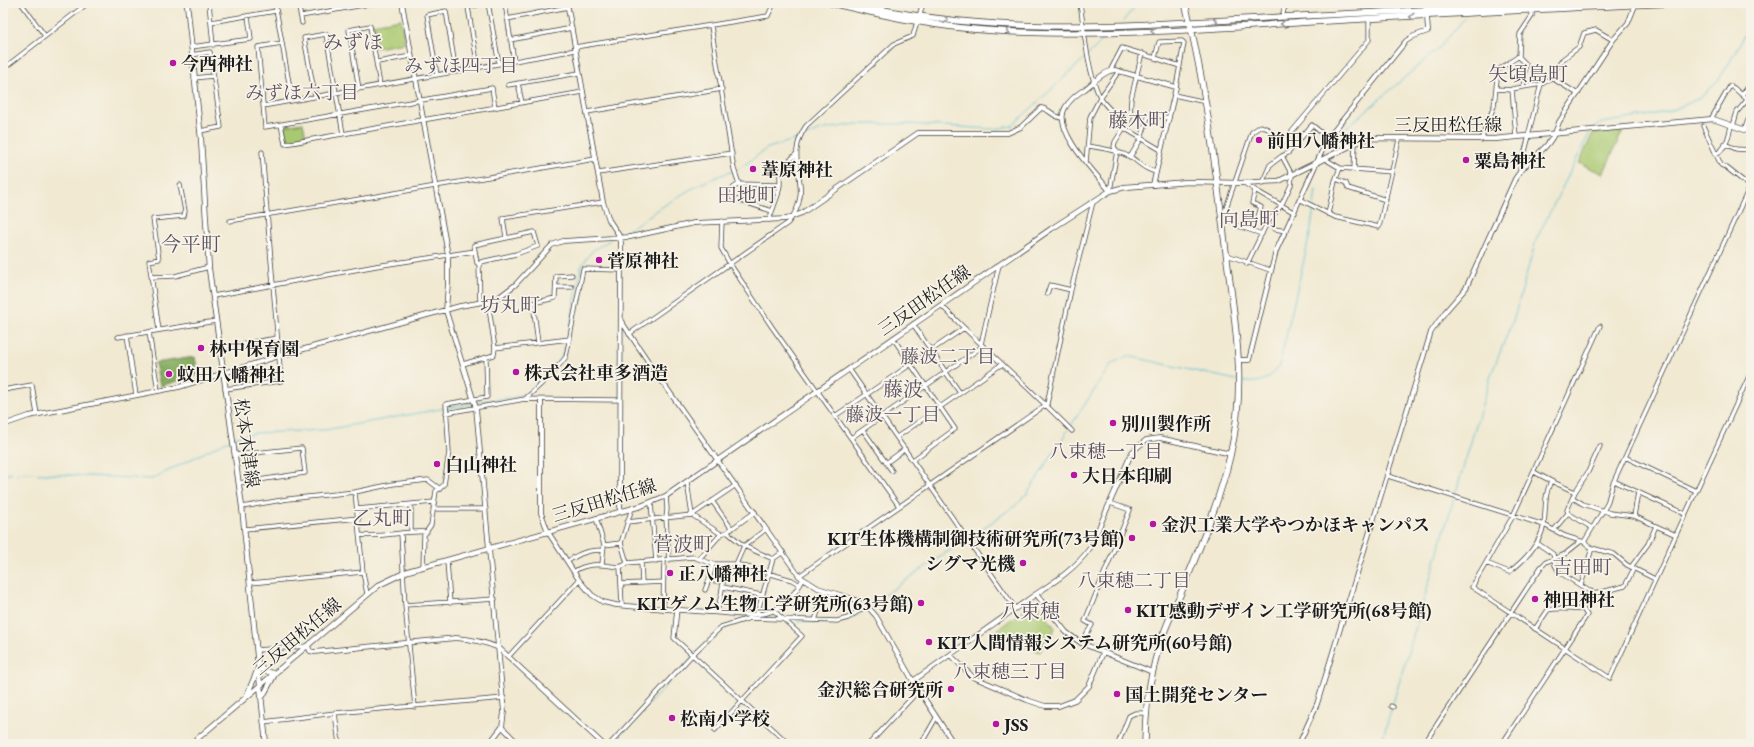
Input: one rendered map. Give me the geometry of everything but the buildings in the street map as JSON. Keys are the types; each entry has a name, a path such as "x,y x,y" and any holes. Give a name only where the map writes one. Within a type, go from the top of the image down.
{"main road":[{"name":"松本木津線","path":"187,3 191,55 200,131 209,267 245,529 266,744"},
{"path":"831,3 918,19 998,31 1192,30 1369,20 1427,13 1565,3"},
{"path":"852,3 918,19"},
{"path":"1145,744 1152,672 1162,637 1220,493 1231,454 1236,425 1240,382 1240,360 1218,182 1206,102 1192,30 1185,3"},
{"path":"1084,30 1282,17 1532,10 1675,3"},
{"name":"三反田松任線","path":"191,744 308,646 367,594 404,573 651,503 666,496 819,391 913,324 942,306 999,265 1110,191 1124,187 1153,184 1218,182 1262,183 1279,181 1364,139 1373,138 1399,140 1481,140 1711,119 1751,132"},
{"path":"258,660 263,670 275,674 265,688 262,703"},
{"path":"245,699 253,684 258,666"},
{"path":"245,699 254,695 262,703"}],"street":[{"path":"21,3 45,36"},
{"path":"3,69 88,3"},
{"path":"209,3 213,45"},
{"path":"275,3 292,100"},
{"path":"298,3 302,23"},
{"path":"301,16 375,3"},
{"path":"402,3 420,100 422,120 448,254 446,310 475,403 504,698 502,727 489,744"},
{"path":"478,68 468,6 487,3 499,64"},
{"path":"505,3 514,61"},
{"path":"263,106 478,68 575,49 768,16 774,3"},
{"path":"629,334 788,223 797,211 801,198 796,154 798,141 806,126 894,44 913,36 923,3"},
{"path":"1080,3 1087,49 1100,98 1114,114 1127,123"},
{"path":"1282,17 1284,9 1289,3"},
{"path":"1240,360 1249,360 1270,270 1276,251 1301,200 1328,138 1406,41 1428,31 1426,3"},
{"path":"1520,170 1548,145 1556,133 1559,122 1613,40 1628,23 1635,4"},
{"path":"507,19 567,5 602,202 609,220 620,237 620,512"},
{"path":"1481,140 1494,106 1498,70 1518,56 1520,34 1532,16 1532,10"},
{"path":"211,22 276,11"},
{"path":"437,75 427,15 446,11 456,72"},
{"path":"191,47 251,39 248,16"},
{"path":"1262,234 1238,226 1222,213 1252,132 1261,126 1268,129 1280,141 1284,141 1369,40 1369,20"},
{"path":"358,88 349,30 370,26 378,62 380,85"},
{"path":"711,26 735,171 739,184"},
{"path":"510,40 572,28"},
{"path":"1496,89 1512,90 1541,84 1550,77 1563,59 1579,47 1584,34 1596,30 1613,40"},
{"path":"315,96 304,38 326,34 344,134"},
{"path":"1153,184 1176,87 1184,43 1182,41 1159,42 1155,58"},
{"path":"282,43 258,47 265,127 497,87"},
{"path":"1110,191 1067,136 1062,124 1064,109 1072,98 1110,71 1122,48 1180,66"},
{"path":"191,55 210,52 222,127 200,131"},
{"path":"1110,191 1117,151 1114,147 1115,142 1130,118 1131,99 1138,76 1142,53"},
{"path":"378,62 411,56"},
{"path":"1518,56 1526,64 1524,87"},
{"path":"1110,71 1119,71 1176,87"},
{"path":"1086,162 1090,117 1100,98 1119,71"},
{"path":"508,85 579,72"},
{"path":"194,78 213,76"},
{"path":"1550,77 1578,94"},
{"path":"518,83 522,104"},
{"path":"1742,95 1751,83"},
{"path":"1299,744 1317,704 1431,332 1445,312 1466,288 1520,170 1541,84"},
{"path":"1711,119 1730,86 1751,102"},
{"path":"492,88 495,108"},
{"path":"587,112 722,89"},
{"path":"1512,90 1516,137"},
{"path":"281,124 285,144 522,104 583,92"},
{"path":"1174,95 1206,102"},
{"path":"1715,154 1719,153 1725,144 1737,112 1747,100"},
{"path":"3,400 4,425 37,414 179,387 223,372 446,310 495,300 515,285 552,245 563,241 630,237 694,223 769,220 793,217 802,214 918,133 1008,133 1021,126 1041,108 1048,110 1054,116 1062,118"},
{"path":"1744,129 1751,114"},
{"path":"1130,157 1141,139 1148,117 1156,115 1169,118"},
{"path":"1262,183 1270,165 1288,153 1312,125 1328,138"},
{"path":"1424,744 1541,567 1546,562 1565,554 1582,542 1603,511 1614,481 1751,186 1728,168 1721,165 1702,126"},
{"path":"1124,128 1161,150"},
{"path":"1301,200 1335,217 1379,227 1399,140"},
{"path":"1354,170 1355,144"},
{"path":"1725,144 1736,149 1751,150"},
{"path":"1088,146 1117,151 1130,157 1143,167 1156,172"},
{"path":"225,389 281,381 262,152"},
{"path":"598,173 732,153"},
{"path":"769,220 780,185 780,171 796,154"},
{"path":"1247,264 1267,223 1281,206 1291,185 1292,175 1282,156"},
{"path":"230,221 267,216 595,159"},
{"path":"1325,159 1340,168 1392,172"},
{"path":"1328,214 1340,168"},
{"path":"1336,179 1346,183 1348,188 1386,200"},
{"path":"1244,183 1295,213"},
{"path":"772,211 732,198 733,188 739,184 780,185"},
{"path":"159,330 149,261 159,259 153,219 184,216 185,211 180,185"},
{"path":"1255,190 1252,203 1261,208 1258,217 1275,229 1286,231"},
{"path":"541,400 541,512 548,532 579,580 592,595 603,602 663,609 757,614 773,610 786,602 800,585 801,577 899,506 1047,404 1071,290 1093,201"},
{"path":"506,237 503,218 602,202"},
{"path":"722,221 721,248 730,264 772,327 819,391 899,506"},
{"path":"480,264 481,262 516,254 538,246 534,232 474,245 477,263 480,264 480,302"},
{"path":"213,296 273,284 448,254 475,252"},
{"path":"1226,256 1247,264 1270,270"},
{"path":"851,438 927,387 982,345 999,265"},
{"path":"151,277 175,276 209,267"},
{"path":"525,399 550,376 565,358 583,269 620,270"},
{"path":"538,343 533,303 555,298 556,276 572,275"},
{"path":"1047,294 1050,285 1071,290"},
{"path":"556,287 572,287"},
{"path":"463,364 494,355 495,348 488,302"},
{"path":"942,306 1002,364 1047,404 1071,429"},
{"path":"118,337 216,321"},
{"path":"621,321 801,577 825,591 853,599 866,606 876,616 913,681 954,744"},
{"path":"913,324 960,394"},
{"path":"1600,326 1513,516 1472,587 1610,678 1751,372"},
{"path":"836,416 964,328"},
{"path":"149,332 158,391"},
{"path":"127,335 136,395"},
{"path":"220,348 277,338"},
{"path":"893,338 955,429 912,460"},
{"path":"495,348 568,339"},
{"path":"446,412 475,403 486,397 486,358"},
{"path":"897,437 1002,364"},
{"path":"850,369 912,460 931,484 1015,608"},
{"path":"3,390 32,385 37,414"},
{"path":"423,567 424,535 431,525 436,491 444,486 449,452 446,404 525,399 620,400"},
{"path":"863,430 892,471"},
{"path":"913,681 1062,576 1082,559 1098,532 1132,452 1146,440 1160,438 1231,454"},
{"path":"1554,530 1568,513 1567,510 1575,492 1588,472 1600,446"},
{"path":"235,455 302,448 305,474 239,483"},
{"path":"886,462 905,449"},
{"path":"1625,457 1696,491"},
{"path":"1534,472 1575,492"},
{"path":"1388,476 1544,525 1592,548 1614,554 1632,568 1655,579"},
{"path":"242,507 288,499 355,492 393,484 428,480 440,488"},
{"path":"1486,563 1509,572 1518,566 1537,543 1544,525 1547,488 1551,481"},
{"path":"1614,481 1685,514"},
{"path":"687,482 692,515 721,534"},
{"path":"627,522 692,515 736,485"},
{"path":"355,492 363,572 367,594"},
{"path":"1634,516 1638,492"},
{"path":"666,496 666,518 670,560"},
{"path":"1573,498 1603,511 1634,516 1676,534"},
{"path":"712,501 732,529"},
{"path":"357,509 434,502"},
{"path":"651,503 656,561"},
{"path":"1082,643 1092,625 1085,621 1130,510 1110,503"},
{"path":"411,505 411,531"},
{"path":"627,563 621,543 632,508"},
{"path":"433,509 486,509"},
{"path":"699,559 721,534 732,529 755,512"},
{"path":"1568,513 1592,528"},
{"path":"245,529 358,518"},
{"path":"596,518 604,545 602,564"},
{"path":"1537,543 1554,554 1555,565 1560,572 1594,594 1625,586 1632,568 1648,544 1656,526"},
{"path":"736,564 744,546 766,529"},
{"path":"360,534 401,533 411,531 427,532"},
{"path":"727,532 744,546 773,560"},
{"path":"401,533 405,605 415,706"},
{"path":"604,545 621,543"},
{"path":"1581,585 1592,548"},
{"path":"568,561 576,555 591,550 603,550"},
{"path":"757,614 761,595 773,560 783,552"},
{"path":"574,572 578,568 602,564 620,567 627,563 664,561 693,557 713,564 736,564 792,580 800,585"},
{"path":"447,561 450,603"},
{"path":"663,609 664,561"},
{"path":"641,562 642,583"},
{"path":"705,590 713,564"},
{"path":"717,612 723,588 726,564"},
{"path":"620,567 622,605"},
{"path":"251,583 363,572"},
{"path":"508,657 579,580"},
{"path":"709,580 724,582"},
{"path":"621,584 663,582"},
{"path":"723,588 761,595"},
{"path":"815,620 825,591"},
{"path":"1583,609 1591,592"},
{"path":"1036,594 1066,632 1082,643 1102,653 1152,672"},
{"path":"405,605 495,599"},
{"path":"610,744 721,627 736,621 750,618 838,621 848,618 866,606"},
{"path":"1535,629 1548,610 1561,607 1571,610 1583,609"},
{"path":"1502,744 1587,615 1583,609"},
{"path":"677,610 674,638 789,744"},
{"path":"715,730 802,636 773,610"},
{"path":"257,650 308,646 310,651 314,652 456,638 469,639 499,648 603,744"},
{"path":"950,655 972,677 1027,700 1046,706 1059,706 1075,700 1089,686 1102,653"},
{"path":"870,744 919,690"},
{"path":"263,722 334,713 504,698"},
{"path":"334,713 339,744"},
{"path":"1118,744 1129,716 1135,713 1147,713"},
{"path":"921,744 936,718"},
{"path":"502,727 520,744"}],"green space":[{"path":"1370,3 1419,3 1417,6 1370,9"},
{"path":"1429,3 1476,3 1429,6"},
{"path":"401,19 405,43 376,48 372,24"},
{"path":"303,123 306,138 287,141 283,126"},
{"path":"1623,130 1603,174 1579,163 1593,133"},
{"path":"195,357 198,375 160,386 155,363"},
{"path":"1035,601 1055,628 1051,637 1047,636 1040,652 993,633"}],"waterway":[{"path":"1123,21 1138,3"},
{"path":"1338,135 1439,48 1465,18"},
{"path":"1593,128 1602,123 1668,111 1697,99 1710,89 1721,76 1751,23"},
{"path":"1089,54 1107,36"},
{"path":"802,138 820,130 856,124 907,124 994,129 1012,126 1086,57"},
{"path":"1455,495 1492,372 1514,318 1536,240 1590,132"},
{"path":"737,170 768,148 797,139"},
{"path":"623,233 704,182 734,171"},
{"path":"1314,205 1316,190"},
{"path":"1241,381 1258,382 1271,375 1279,366 1310,234 1314,208"},
{"path":"568,338 581,267 591,252 610,240"},
{"path":"476,402 515,397 530,392 561,358 567,341"},
{"path":"1070,427 1112,363 1128,356 1236,380"},
{"path":"234,438 254,433 325,430 473,403"},
{"path":"969,538 1016,505 1027,494 1068,430"},
{"path":"3,474 27,473 152,479 231,439"},
{"path":"1381,744 1454,498"},
{"path":"870,605 966,539"},
{"path":"797,621 825,623 843,621 859,614 867,608"},
{"path":"716,634 729,626"},
{"path":"613,744 692,657"}],"place":[{"name":"今西神社","path":"173,63"},
{"name":"前田八幡神社","path":"1259,140"},
{"name":"粟島神社","path":"1466,160"},
{"name":"葦原神社","path":"753,169"},
{"name":"菅原神社","path":"599,260"},
{"name":"林中保育園","path":"201,348"},
{"name":"株式会社車多酒造","path":"516,372"},
{"name":"蚊田八幡神社","path":"169,374"},
{"name":"別川製作所","path":"1113,423"},
{"name":"白山神社","path":"437,464"},
{"name":"大日本印刷","path":"1074,475"},
{"name":"金沢工業大学やつかほキャンパス","path":"1153,524"},
{"name":"KIT生体機構制御技術研究所(73号館)","path":"1132,538"},
{"name":"シグマ光機","path":"1023,563"},
{"name":"正八幡神社","path":"670,573"},
{"name":"神田神社","path":"1535,599"},
{"name":"KITゲノム生物工学研究所(63号館)","path":"921,603"},
{"name":"KIT感動デザイン工学研究所(68号館)","path":"1128,610"},
{"name":"KIT人間情報システム研究所(60号館)","path":"929,642"},
{"name":"金沢総合研究所","path":"951,689"},
{"name":"国土開発センター","path":"1117,694"},
{"name":"松南小学校","path":"672,718"},
{"name":"JSS","path":"996,724"}],"district":[{"name":"みずほ","path":"353,42"},
{"name":"みずほ四丁目","path":"461,65"},
{"name":"矢頃島町","path":"1528,74"},
{"name":"みずほ六丁目","path":"302,92"},
{"name":"藤木町","path":"1138,120"},
{"name":"田地町","path":"747,195"},
{"name":"向島町","path":"1249,219"},
{"name":"今平町","path":"191,244"},
{"name":"坊丸町","path":"510,305"},
{"name":"藤波二丁目","path":"948,356"},
{"name":"藤波","path":"903,389"},
{"name":"藤波一丁目","path":"893,414"},
{"name":"八束穂一丁目","path":"1106,451"},
{"name":"乙丸町","path":"382,518"},
{"name":"菅波町","path":"683,544"},
{"name":"吉田町","path":"1582,567"},
{"name":"八束穂二丁目","path":"1134,580"},
{"name":"八束穂","path":"1030,611"},
{"name":"八束穂三丁目","path":"1010,671"}]}
